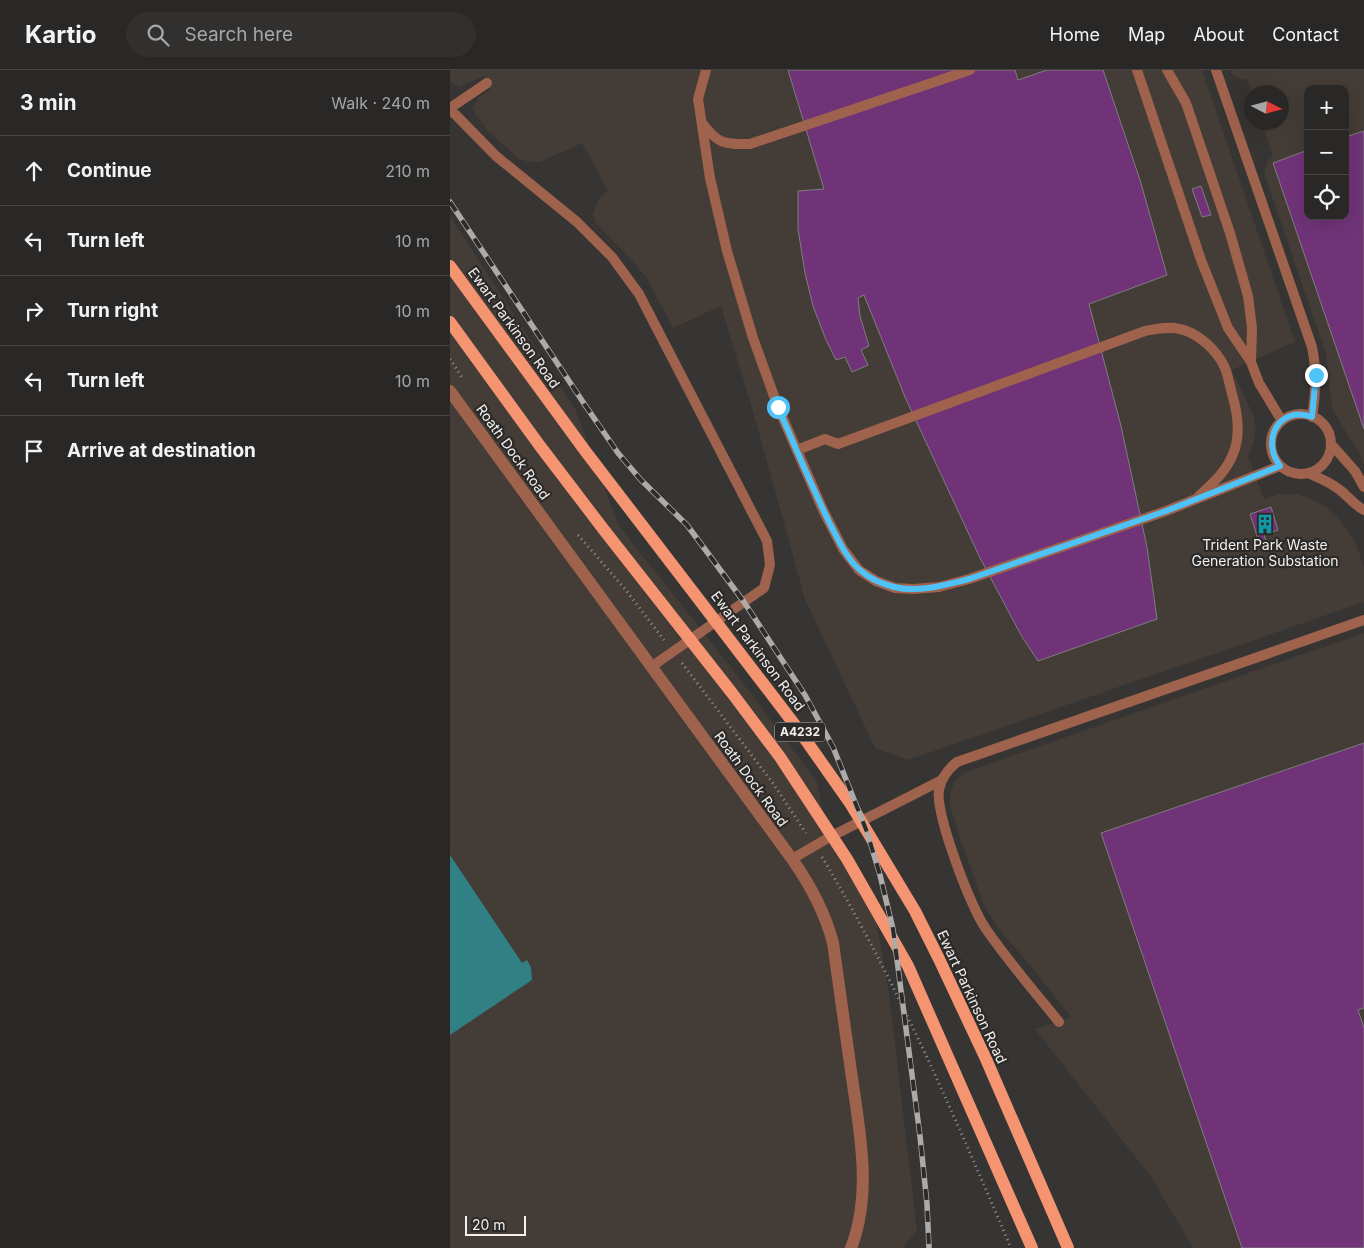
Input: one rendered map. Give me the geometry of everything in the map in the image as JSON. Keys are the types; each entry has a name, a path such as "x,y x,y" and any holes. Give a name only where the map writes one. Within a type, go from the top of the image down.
{"main road":[{"name":"Ewart Parkinson Road","path":"450,266 586,452 798,729 850,802 915,911 939,959 990,1068 1068,1248"},
{"name":"A4232","path":"450,322 604,530 780,757 847,859 908,966 1032,1248"}],"street":[{"name":"Roath Dock Road","path":"450,391 792,859 818,900 833,943 861,1139 860,1208 857,1230 851,1248"}],"lane":[{"path":"706,70 698,99 710,178 729,260 753,338 778,407 843,549 859,570 876,581 895,588 939,587 969,579 1195,500 1280,466"},
{"path":"702,122 713,137 728,144 750,144 970,70"},
{"path":"1137,70 1201,260 1228,328 1250,362 1259,383 1282,421"},
{"path":"1167,70 1186,103 1230,233 1248,296 1252,328 1250,362"},
{"path":"1216,70 1312,347 1316,375 1312,417"},
{"path":"487,83 450,109 496,156 577,222 612,257 629,280 644,303 767,541 770,565 764,588 651,667"},
{"path":"797,450 825,439 838,444 1145,331 1159,328 1179,328 1197,336 1214,351 1225,367 1239,426 1234,454 1222,474 1195,500"},
{"path":"1298,414 1312,417 1324,426 1329,434 1331,444 1329,454 1317,469 1308,473 1298,474 1289,472 1280,466 1274,458 1271,449 1271,439 1282,421 1298,414"},
{"path":"1331,444 1355,471 1364,487"},
{"path":"1308,473 1323,479 1339,489 1353,504 1364,510"},
{"path":"1059,1022 985,928 974,909 940,810 939,792 942,780 948,770 957,762 1364,620"},
{"path":"792,859 828,838 942,780"}],"shaded area":[{"path":"450,70 1202,70 1295,342 1232,370 1254,417 1256,428 1254,441 1248,457 1264,499 1280,494 1296,494 1325,506 1338,518 1356,544 1364,567 1364,602 908,760 875,748 805,599 754,415 721,306 673,328 647,278 595,222 593,215 596,205 600,197 608,190 582,143 540,162 528,162 518,158 487,130 472,109 479,97 490,90 483,76 459,87 450,81"},
{"path":"1230,70 1364,70 1364,465 1360,454 1332,408 1326,354 1264,173 1267,162 1273,156 1264,130 1289,130 1289,85 1250,85 1248,80 1240,79 1232,74"},
{"path":"450,216 575,409 619,526 730,666 817,782 828,838 876,920 889,993 917,1231 902,1248 450,1248"},
{"path":"1364,633 1364,1248 1193,1248 1152,1178 1035,1029 1071,1017 998,928 984,906 957,829 950,805 950,792 955,781 963,773"}],"water":[{"path":"450,855 522,963 527,960 531,968 532,980 450,1035"}],"building":[{"path":"788,70 1015,70 1018,80 1047,70 1103,70 1140,180 1167,275 1089,304 1121,426 1147,547 1157,619 1038,661 1021,635 980,558 905,397 864,295 858,298 860,316 869,346 861,350 868,365 852,372 845,357 836,360 826,340 813,306 805,273 798,229 798,191 824,189"},
{"path":"1364,131 1364,429 1273,163 1304,151 1304,220 1349,220 1349,136"},
{"path":"1201,186 1211,215 1202,217 1192,189"},
{"name":"Trident Park Waste Generation Substation","path":"1271,507 1278,530 1264,535 1266,540 1259,542 1250,514"},
{"path":"1364,743 1364,1008 1358,1010 1364,1028 1364,1248 1242,1248 1101,833"}],"railway":[{"path":"450,202 618,453 641,480 687,525 744,602 805,695 833,747 867,832 893,929 920,1136 927,1204 929,1248"}],"place":[{"name":"Trident Park Waste Generation Substation","path":"1265,524"}],"route":[{"path":"778,407 823,510 843,549 859,570 876,581 895,588 913,589 939,587 969,579 1166,511 1280,466 1274,458 1271,449 1271,439 1281,422 1289,417 1298,414 1312,417 1316,393 1316,375"}]}
